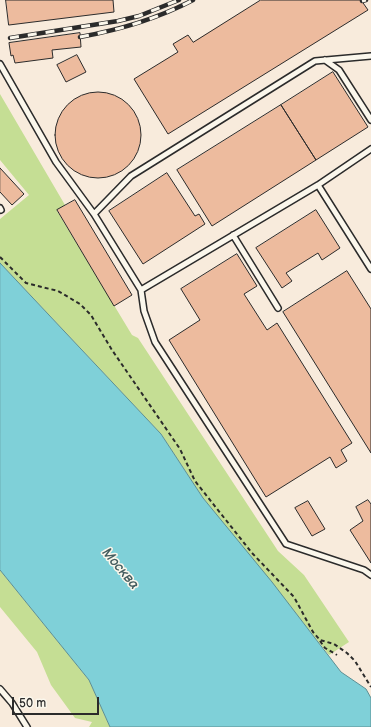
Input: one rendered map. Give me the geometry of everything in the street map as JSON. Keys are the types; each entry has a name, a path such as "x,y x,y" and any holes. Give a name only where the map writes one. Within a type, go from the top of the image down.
{"lane":[{"path":"94,214 131,176 315,61 371,56"},
{"path":"325,60 339,70 371,120"},
{"path":"0,64 56,162 94,214 141,290 144,311 155,342 286,544 364,570 371,575"},
{"path":"141,290 318,185 371,149"},
{"path":"318,185 371,269"},
{"path":"233,235 278,308"},
{"path":"0,689 12,703 28,727"}],"path":[{"path":"0,257 26,283 58,291 80,304 91,315 112,350 180,449 195,481 252,553 294,597 313,632 325,648 337,655"},
{"path":"320,640 334,644 347,653 355,662 371,687"}],"green space":[{"path":"0,94 65,205 57,211 132,335 138,338 278,551 304,575 349,642 329,655 203,498 161,434 0,263 0,219 29,195 0,160"},
{"path":"0,570 89,680 110,727 89,727 92,722 75,718 51,685 37,652 0,607"}],"water":[{"name":"Москва","path":"0,263 161,434 203,498 272,582 341,672 366,689 371,698 371,727 110,727 89,680 0,570"}],"building":[{"path":"6,0 113,0 114,12 9,25"},
{"path":"261,0 361,0 368,10 168,134 134,79 178,52 173,44 188,35 193,42"},
{"path":"80,33 81,47 52,50 53,58 15,63 13,55 11,56 9,43"},
{"path":"77,55 86,72 66,82 57,65"},
{"path":"333,72 368,127 316,160 281,105"},
{"path":"90,92 106,92 115,95 129,104 138,118 141,127 141,143 138,152 129,166 115,175 106,178 90,178 74,171 67,166 62,159 55,143 55,127 62,111 67,104 74,99"},
{"path":"281,105 316,160 212,226 177,170"},
{"path":"0,168 24,194 12,205 0,192"},
{"path":"167,173 195,216 199,214 205,224 143,264 109,211"},
{"path":"75,200 132,295 114,306 57,210"},
{"path":"316,210 340,248 322,260 318,253 286,273 292,281 282,288 256,248"},
{"path":"237,254 257,286 244,294 267,330 277,323 352,443 341,450 347,461 336,468 330,457 266,497 169,340 200,320 181,289"},
{"path":"347,271 371,309 371,453 283,312"},
{"path":"368,500 371,504 371,563 350,530 363,521 356,507"},
{"path":"308,501 325,529 312,536 295,508"}],"railway":[{"path":"10,38 118,21 139,16 179,0"},
{"path":"80,37 138,23 166,13 193,0"},
{"path":"362,1 366,0"}]}
